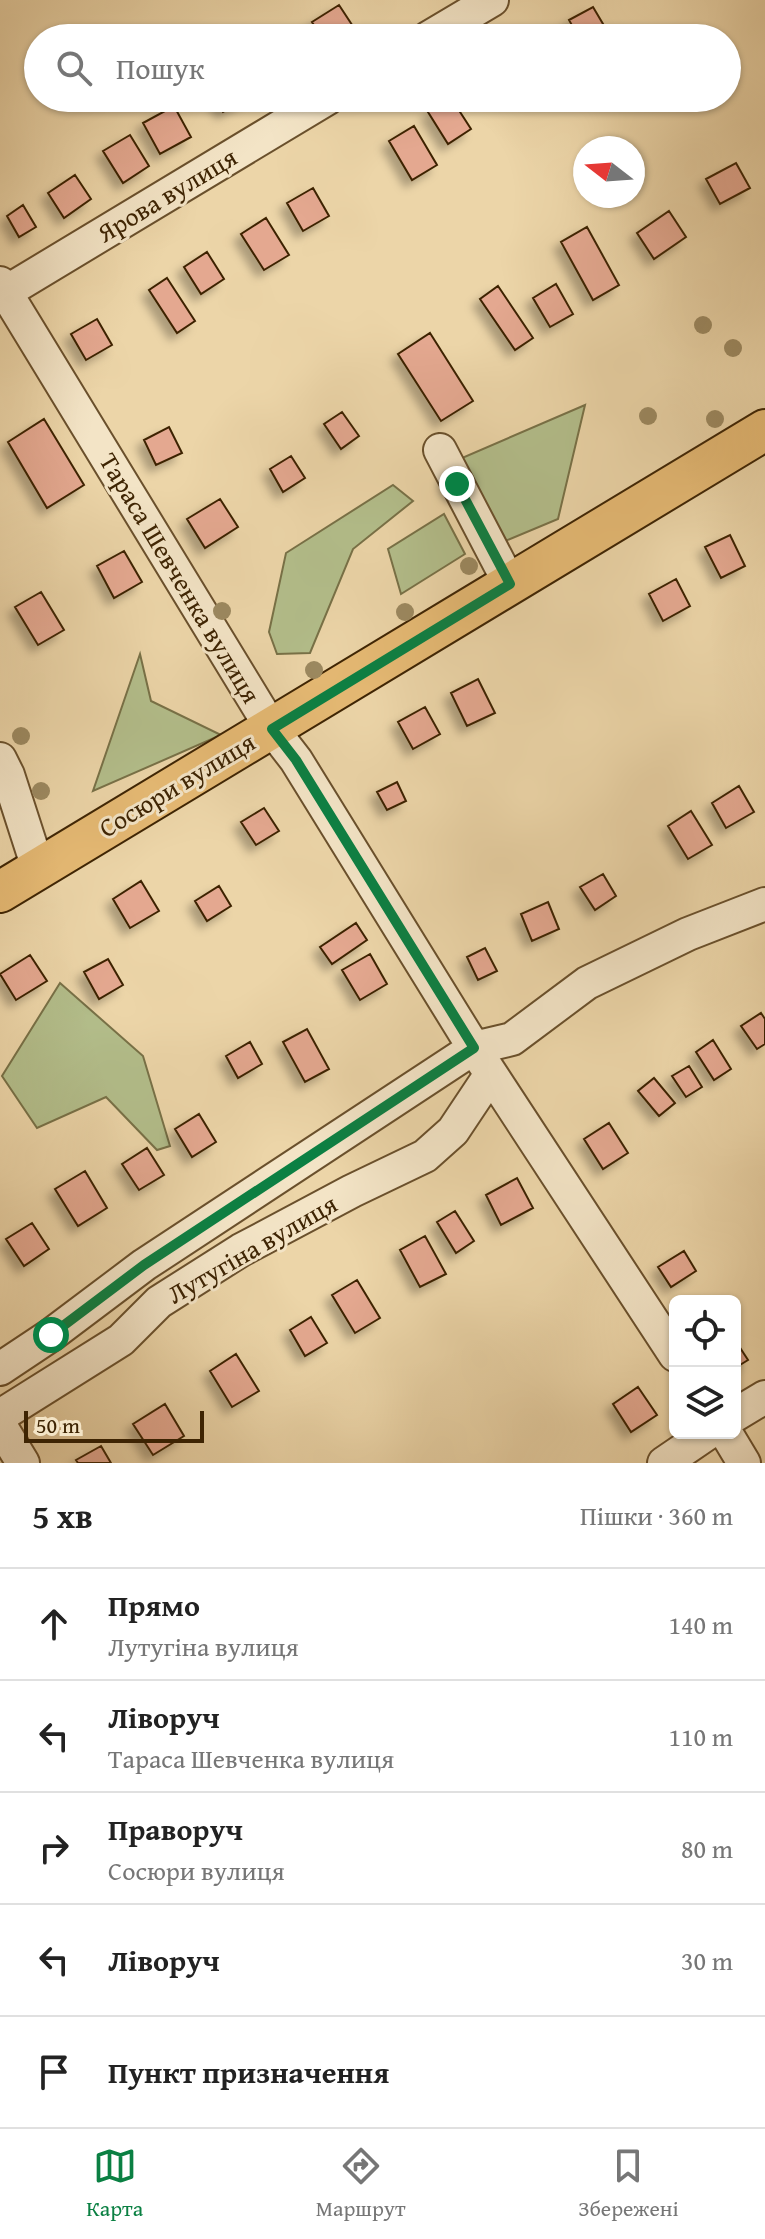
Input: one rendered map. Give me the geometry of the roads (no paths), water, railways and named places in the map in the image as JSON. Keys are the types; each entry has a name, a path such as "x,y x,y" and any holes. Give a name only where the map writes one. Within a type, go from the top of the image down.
{"main road":[{"name":"Сосюри вулиця","path":"0,892 764,431"}],"street":[{"path":"452,24 492,0"},
{"name":"Ярова вулиця","path":"3,287 304,112"},
{"name":"Тараса Шевченка вулиця","path":"3,287 272,729 296,760 483,1061 669,1346"},
{"path":"440,450 510,584"},
{"path":"0,759 38,868"},
{"name":"Лутугіна вулиця","path":"0,1369 144,1265 483,1061 587,983 688,934 765,904"},
{"name":"Лутугіна вулиця","path":"0,1416 121,1340 159,1302 241,1250 425,1156 453,1131 483,1061"},
{"path":"741,1411 765,1397"},
{"path":"0,1425 23,1463"},
{"path":"664,1463 699,1439"},
{"path":"730,1439 744,1463"}]}
